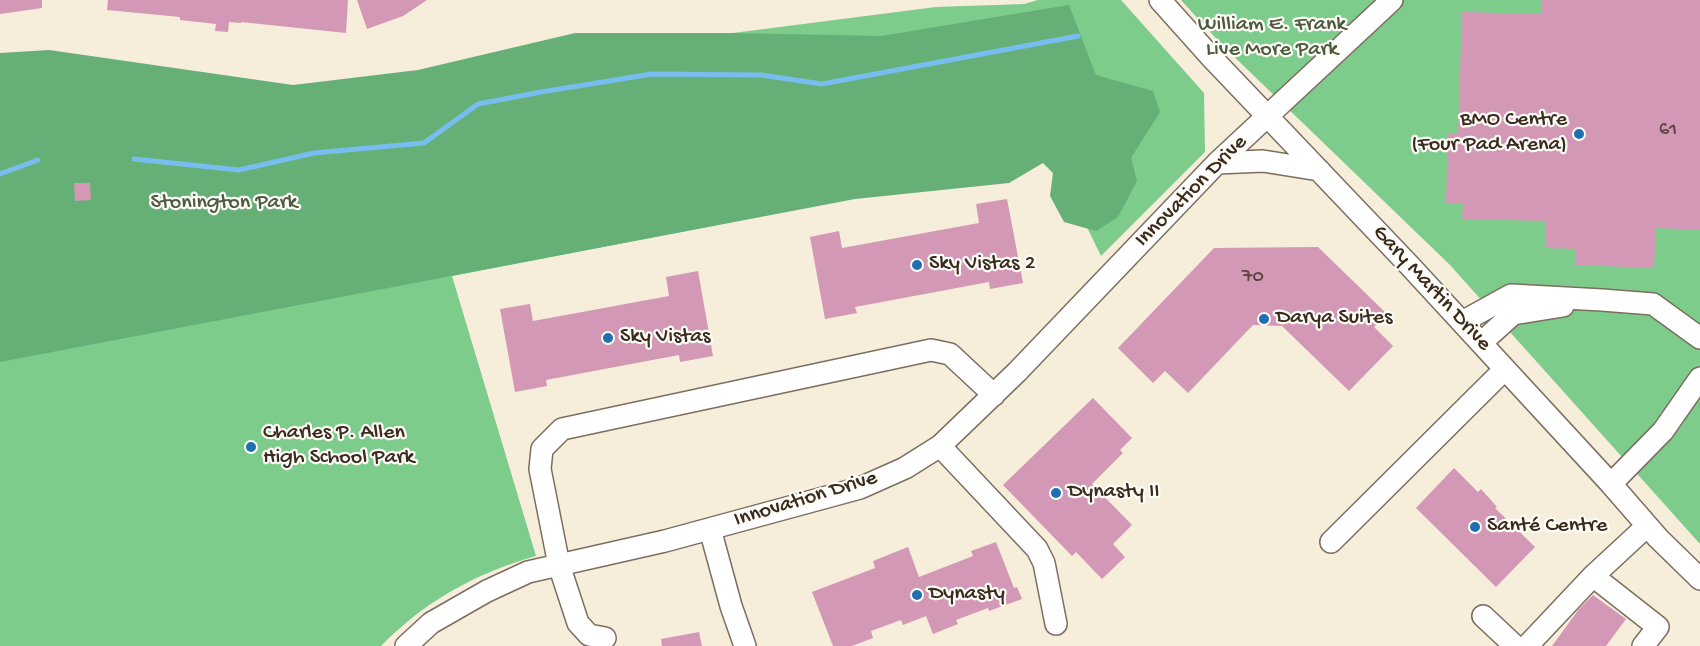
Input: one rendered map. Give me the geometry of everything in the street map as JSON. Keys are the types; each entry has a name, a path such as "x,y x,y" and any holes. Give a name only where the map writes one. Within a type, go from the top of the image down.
{"street":[{"name":"Gary Martin Drive","path":"1160,0 1462,322 1647,526 1700,579"},
{"name":"Innovation Drive","path":"406,646 431,623 487,591 528,572 710,529 860,488 905,468 940,446 994,395 1217,163 1392,0"},
{"path":"1217,163 1263,162 1318,170"},
{"path":"1462,322 1511,295 1602,300 1653,304 1700,338"},
{"path":"1481,343 1513,314 1602,300"},
{"path":"606,638 589,635 578,623 559,565 540,469 542,449 562,429 931,350 950,354 994,395"},
{"path":"1331,542 1505,369"},
{"path":"1611,484 1663,431 1700,378"},
{"path":"940,446 1037,549 1044,563 1056,624"},
{"path":"1527,646 1593,576 1647,526"},
{"path":"710,529 731,606 745,646"},
{"path":"1593,576 1658,627 1643,646"},
{"path":"1483,616 1515,646"}],"green space":[{"path":"1038,0 1121,0 1204,93 1205,152 1101,256 1054,160 452,276 536,556 493,571 452,590 415,615 381,646 0,646 0,81 367,105 733,33 936,7 1024,4"},
{"name":"William E. Frank Live More Park","path":"1181,0 1700,0 1700,544 1450,265 1222,45"},
{"name":"Stonington Park","path":"1069,5 1096,75 1153,91 1160,112 1131,158 1137,181 1118,217 1096,231 1064,222 1050,196 1053,173 1043,163 1009,183 855,199 0,362 0,53 49,50 293,85 418,70 575,33 881,36"}],"building":[{"path":"0,0 42,0 42,8 0,14"},
{"path":"108,0 348,0 346,33 241,22 229,22 228,32 215,31 216,24 180,20 180,17 107,10"},
{"path":"357,0 427,0 403,16 367,29"},
{"name":"BMO Centre (Four Pad Arena)","path":"1542,0 1700,0 1700,230 1656,228 1654,268 1575,265 1576,249 1545,248 1546,221 1462,219 1463,204 1446,203 1448,134 1458,134 1462,12 1542,14"},
{"path":"74,183 90,183 91,200 75,201"},
{"name":"Sky Vistas 2","path":"1007,199 1023,283 990,289 989,282 855,307 857,313 825,319 810,237 839,231 842,248 979,223 976,204"},
{"name":"Darya Suites","path":"1318,247 1387,314 1374,327 1393,346 1349,391 1282,326 1253,325 1188,393 1165,371 1153,383 1118,348 1214,248"},
{"name":"Sky Vistas","path":"698,271 713,356 680,362 679,355 546,380 547,386 515,392 500,309 530,304 533,321 669,296 666,277"},
{"name":"Dynasty II","path":"1093,398 1132,438 1120,450 1123,453 1092,484 1132,525 1113,544 1125,557 1102,579 1076,552 1072,556 1003,485"},
{"name":"Santé Centre","path":"1454,468 1478,492 1481,489 1497,507 1495,508 1535,547 1496,587 1416,508"},
{"name":"Dynasty","path":"996,542 1014,588 1017,587 1022,599 956,620 958,624 933,634 926,616 903,625 901,620 871,631 873,638 852,646 833,646 812,592 875,568 873,561 908,547 919,577 973,556 971,551"},
{"path":"1593,595 1626,619 1606,646 1552,646 1579,609"},
{"path":"699,632 702,646 662,646 661,639"}],"waterway":[{"path":"134,159 239,170 314,153 424,143 478,104 652,74 761,75 822,84 1078,36"},
{"path":"0,174 38,160"}],"place":[{"name":"BMO Centre (Four Pad Arena)","path":"1579,134"},
{"name":"Sky Vistas 2","path":"917,265"},
{"name":"Darya Suites","path":"1264,319"},
{"name":"Sky Vistas","path":"608,338"},
{"name":"Charles P. Allen High School Park","path":"251,447"},
{"name":"Dynasty II","path":"1056,493"},
{"name":"Santé Centre","path":"1475,527"},
{"name":"Dynasty","path":"917,595"}]}
